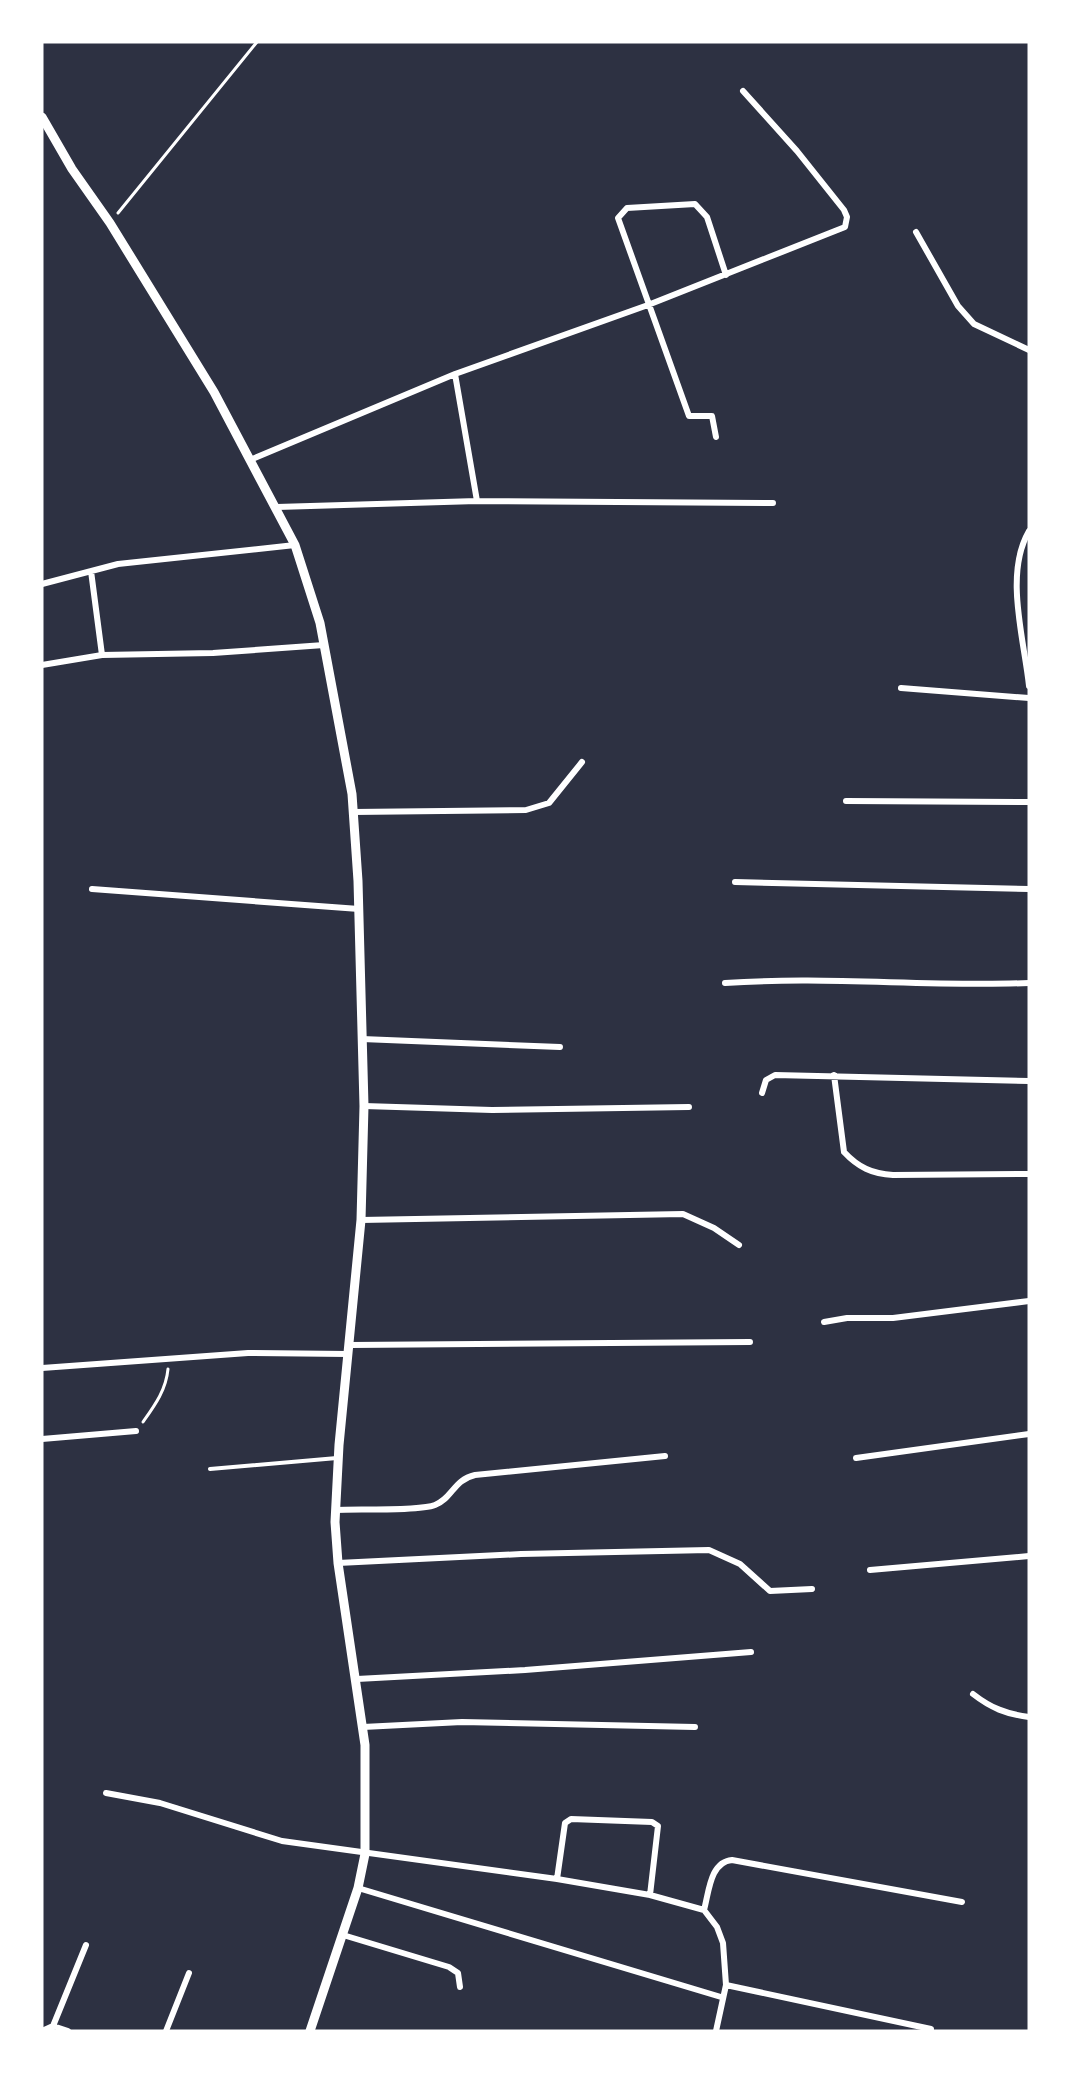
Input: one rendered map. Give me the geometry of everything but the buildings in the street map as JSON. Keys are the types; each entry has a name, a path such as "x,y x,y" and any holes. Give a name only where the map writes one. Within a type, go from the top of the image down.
{"street":[{"path":"250,460 455,374 726,275 835,232 848,223 844,210 804,159 743,91"},
{"path":"42,117 78,178 110,223 214,392 277,507 295,545 307,576 324,645 343,741 353,812 359,909 364,1106 361,1221 338,1458 336,1509 338,1563 363,1727 367,1801 365,1854 358,1888 310,2031"},
{"path":"716,437 712,416 689,416 618,224 618,218 627,208 695,204 707,217 726,275"},
{"path":"916,232 958,306 974,324 1029,350"},
{"path":"455,374 477,501"},
{"path":"277,507 477,501 773,503"},
{"path":"1029,531 1017,556 1016,580 1026,637 1029,686"},
{"path":"42,584 118,564 295,545"},
{"path":"92,571 102,655"},
{"path":"42,665 102,655 213,653 324,645"},
{"path":"901,688 1029,698"},
{"path":"353,812 526,810 549,803 582,762"},
{"path":"846,801 1029,802"},
{"path":"735,882 1029,889"},
{"path":"92,889 359,909"},
{"path":"725,982 816,978 925,985 1029,983"},
{"path":"362,1039 560,1047"},
{"path":"762,1093 766,1080 775,1075 1029,1081"},
{"path":"834,1075 844,1152 867,1170 886,1175 1029,1174"},
{"path":"364,1106 492,1110 689,1107"},
{"path":"361,1221 683,1215 714,1228 739,1245"},
{"path":"824,1322 847,1318 893,1318 1029,1301"},
{"path":"42,1368 259,1353 750,1342"},
{"path":"42,1439 136,1431"},
{"path":"856,1458 1029,1434"},
{"path":"336,1509 427,1507 443,1500 460,1480 475,1475 665,1456"},
{"path":"338,1563 521,1554 709,1550 740,1564 770,1591 812,1589"},
{"path":"870,1570 1029,1556"},
{"path":"357,1679 525,1670 751,1652"},
{"path":"973,1694 990,1707 1006,1714 1029,1717"},
{"path":"363,1727 462,1722 695,1728"},
{"path":"106,1793 160,1803 282,1841 558,1879 650,1895 704,1910 717,1927 723,1943 726,1985 721,1997 716,2031"},
{"path":"558,1879 565,1823 571,1819 652,1822 658,1826 650,1895"},
{"path":"704,1910 714,1872 723,1862 732,1860 962,1902"},
{"path":"358,1888 721,1997"},
{"path":"343,1935 449,1968 458,1973 459,1987"},
{"path":"52,2029 86,1945"},
{"path":"166,2031 189,1973"},
{"path":"726,1985 931,2029"},
{"path":"42,2031 52,2029 68,2031"}],"lane":[{"path":"210,1469 338,1458"}],"path":[{"path":"110,223 257,42"},
{"path":"136,1431 160,1397 166,1381 169,1359"}]}
